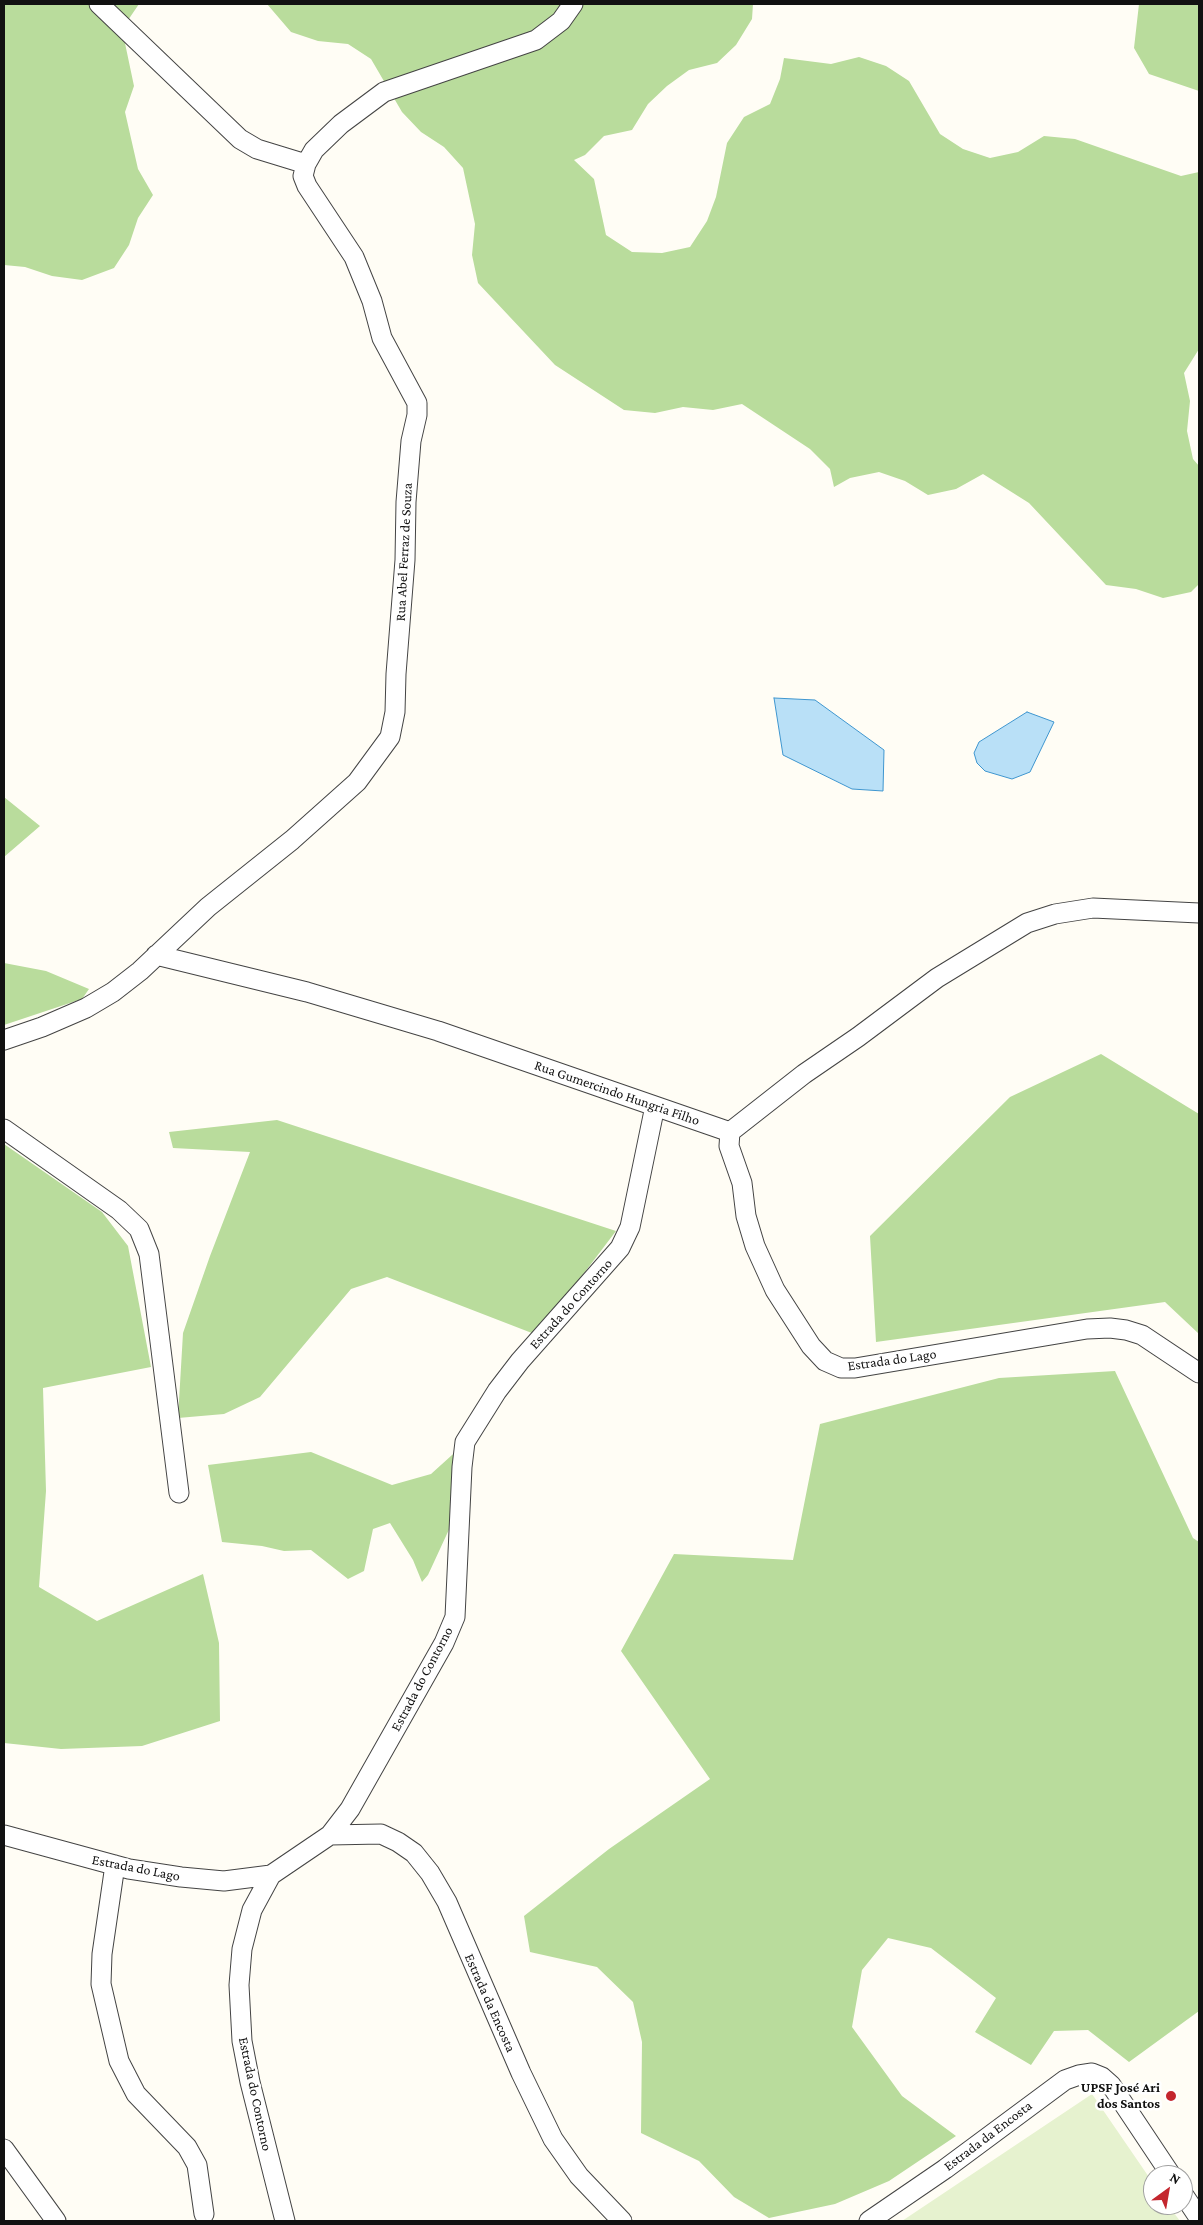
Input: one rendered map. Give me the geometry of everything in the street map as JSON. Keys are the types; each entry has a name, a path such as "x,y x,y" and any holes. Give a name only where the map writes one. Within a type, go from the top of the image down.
{"street":[{"path":"99,4 240,139 257,148 306,164 314,150 329,136 368,102 384,92 417,79 536,40 562,21 573,4"},
{"name":"Rua Abel Ferraz de Souza","path":"156,955 208,907 292,840 357,782 390,737 395,712 405,560 406,502 411,441 417,414 417,403 382,338 367,287 354,257 307,186 303,176 306,164"},
{"path":"730,1132 804,1074 858,1038 936,978 1027,923 1055,914 1093,908 1199,913"},
{"path":"4,1040 42,1027 86,1008 113,992 140,971 156,955"},
{"name":"Rua Gumercindo Hungria Filho","path":"156,955 307,992 438,1031 730,1132"},
{"name":"Estrada do Contorno","path":"286,2221 242,2041 240,1986 242,1948 252,1910 271,1875 330,1835 350,1809 372,1773 451,1628 454,1617 462,1467 466,1442 497,1392 520,1362 620,1248 630,1227 655,1106"},
{"path":"4,1129 119,1210 139,1229 149,1254 179,1493"},
{"name":"Estrada do Lago","path":"730,1132 729,1146 742,1182 746,1216 754,1246 775,1290 811,1346 825,1362 841,1368 856,1368 1086,1329 1110,1328 1142,1335 1199,1373"},
{"name":"Estrada da Encosta","path":"330,1835 380,1834 398,1842 414,1853 430,1873 447,1902 521,2073 553,2140 579,2176 622,2221"},
{"name":"Estrada do Lago","path":"4,1835 115,1865 181,1877 224,1881 271,1875"},
{"path":"115,1865 102,1954 101,1984 119,2061 136,2094 187,2147 197,2165 204,2214"},
{"name":"Estrada da Encosta","path":"869,2221 945,2169 1065,2080 1080,2074 1092,2073 1102,2077 1111,2085 1164,2165"},
{"path":"4,2149 56,2221"}],"green space":[{"path":"4,4 139,4 122,29 134,86 125,112 138,169 153,195 138,218 129,245 114,268 82,280 52,276 25,267 4,265"},
{"path":"267,4 753,4 752,19 736,45 717,63 689,70 667,86 648,104 632,130 604,136 585,155 574,160 594,179 606,235 632,252 662,253 690,247 707,221 716,197 727,143 744,117 770,104 780,79 784,58 831,64 859,57 886,66 909,81 940,134 963,149 990,158 1018,152 1044,136 1075,139 1181,176 1199,172 1199,349 1184,373 1190,401 1187,431 1193,459 1199,466 1199,584 1191,592 1163,598 1136,589 1106,585 1029,503 983,474 956,489 928,495 905,481 879,472 850,478 834,487 830,469 810,449 742,404 713,410 683,407 655,413 624,410 555,365 478,283 472,255 475,224 463,168 444,147 421,132 402,112 371,59 348,44 318,41 291,32"},
{"path":"1139,4 1199,4 1199,91 1149,74 1134,48"},
{"path":"4,797 40,826 4,857"},
{"path":"4,963 46,971 89,989 82,999 4,1025"},
{"path":"1101,1054 1199,1114 1199,1334 1165,1302 876,1342 870,1236 1010,1097"},
{"path":"277,1120 616,1231 537,1335 387,1277 351,1289 260,1397 224,1414 178,1418 183,1333 250,1152 173,1148 169,1132"},
{"path":"4,1144 102,1212 128,1246 151,1367 43,1388 46,1491 39,1587 97,1621 203,1574 219,1643 220,1721 142,1746 61,1749 4,1743"},
{"path":"1115,1371 1193,1538 1199,1542 1199,2011 1129,2062 1088,2030 1054,2031 1031,2065 975,2032 996,1998 931,1948 888,1938 862,1970 852,2027 902,2096 956,2136 889,2181 835,2204 769,2218 734,2197 699,2161 641,2133 642,2042 633,2002 597,1967 530,1952 524,1916 609,1849 710,1779 621,1651 674,1554 793,1560 820,1424 999,1378"},
{"path":"462,1446 452,1523 428,1575 422,1582 413,1560 390,1523 373,1529 364,1571 348,1579 311,1550 284,1551 262,1546 222,1542 208,1465 311,1452 392,1485 431,1474"},
{"path":"1092,2094 1143,2168 1143,2215 1176,2215 1180,2221 902,2221"}],"water":[{"path":"774,698 815,700 884,750 883,791 852,789 783,755"},
{"path":"1027,712 1054,722 1030,772 1012,779 985,771 977,763 974,753 979,742"}],"place":[{"name":"UPSF José Ari dos Santos","path":"1171,2096"}]}
